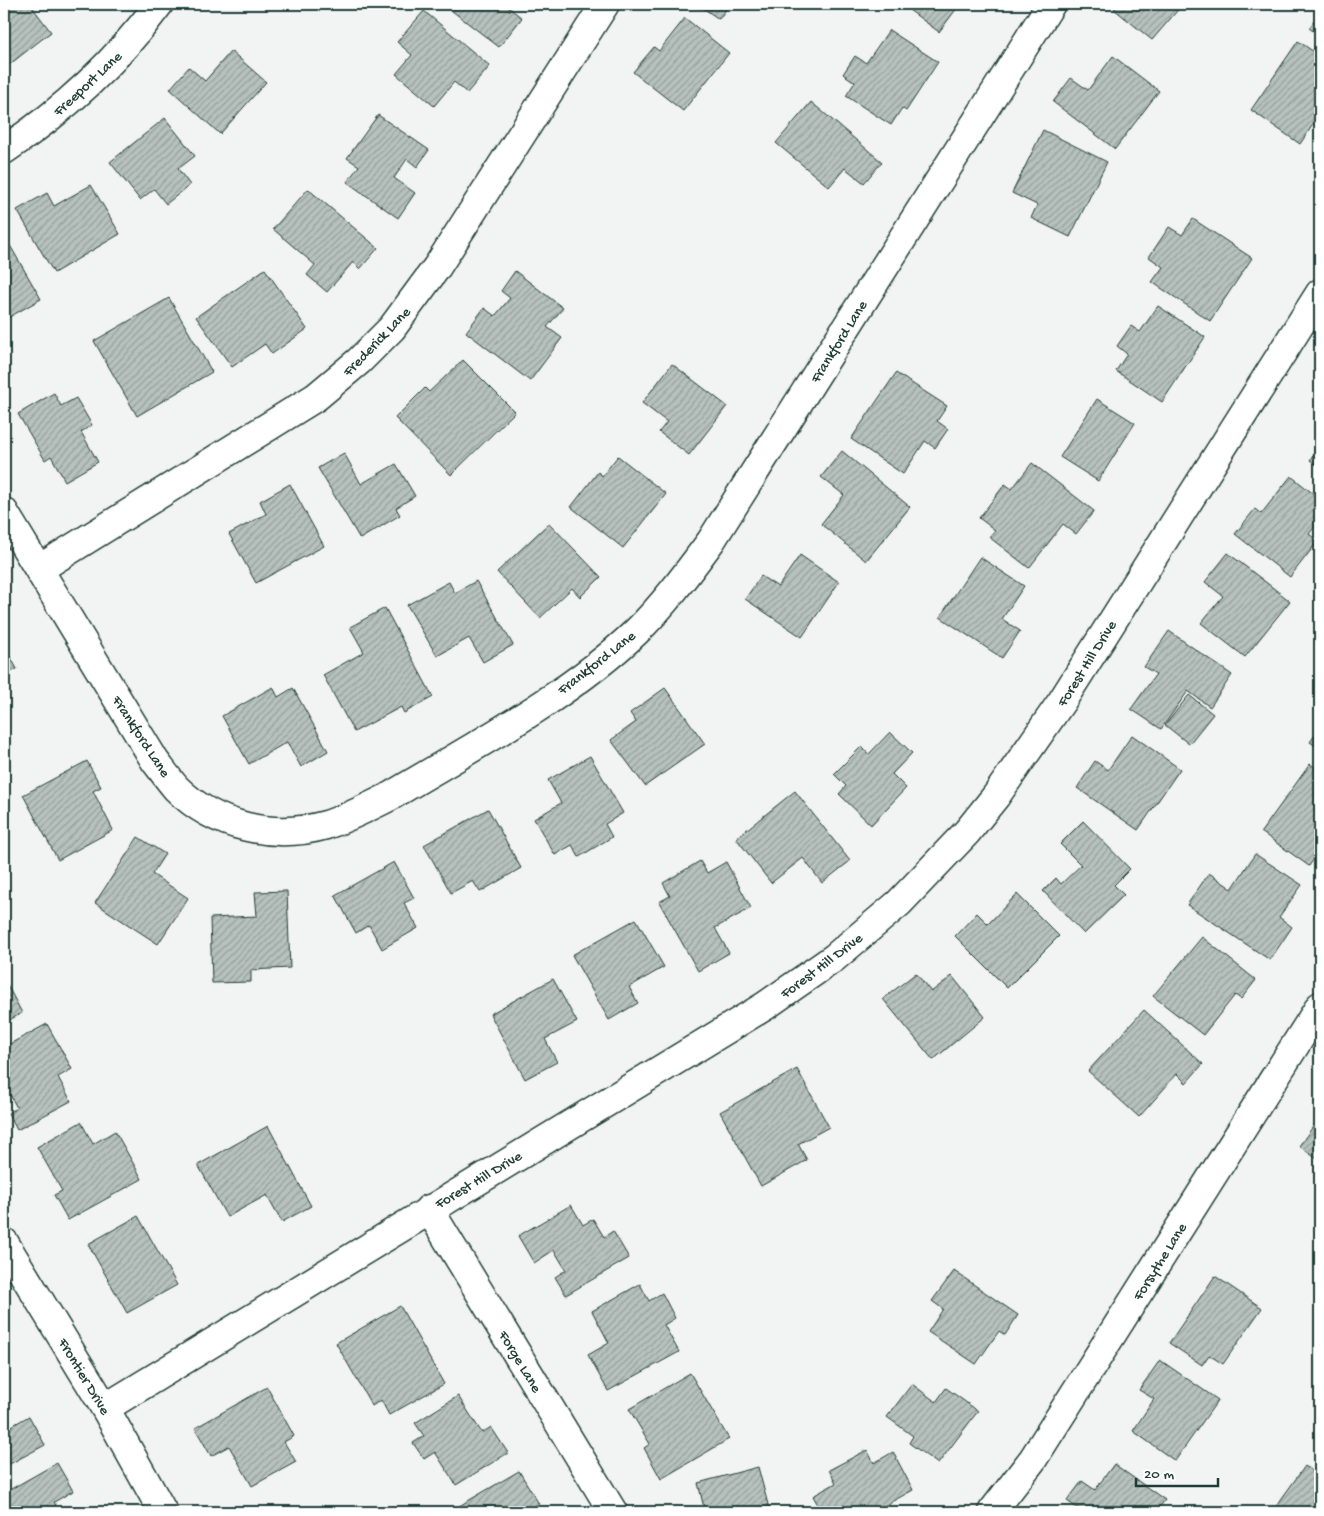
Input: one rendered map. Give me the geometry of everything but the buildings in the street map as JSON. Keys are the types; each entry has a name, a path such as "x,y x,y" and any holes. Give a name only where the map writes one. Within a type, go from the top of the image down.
{"street":[{"name":"Freeport Lane","path":"4,150 72,100 119,53 159,4"},
{"name":"Frederick Lane","path":"39,569 288,416 336,382 370,351 410,307 606,4"},
{"name":"Frankford Lane","path":"4,512 155,761 177,788 200,807 248,828 284,831 326,825 389,797 581,677 636,632 676,587 711,541 1051,4"},
{"name":"Forest Hill Drive","path":"105,1408 800,983 864,933 933,869 967,832 1027,753 1320,293"},
{"name":"Forsythe Lane","path":"992,1512 1033,1459 1320,1006"},
{"name":"Forge Lane","path":"429,1209 613,1512"},
{"name":"Frontier Drive","path":"4,1242 105,1408 163,1512"}]}
